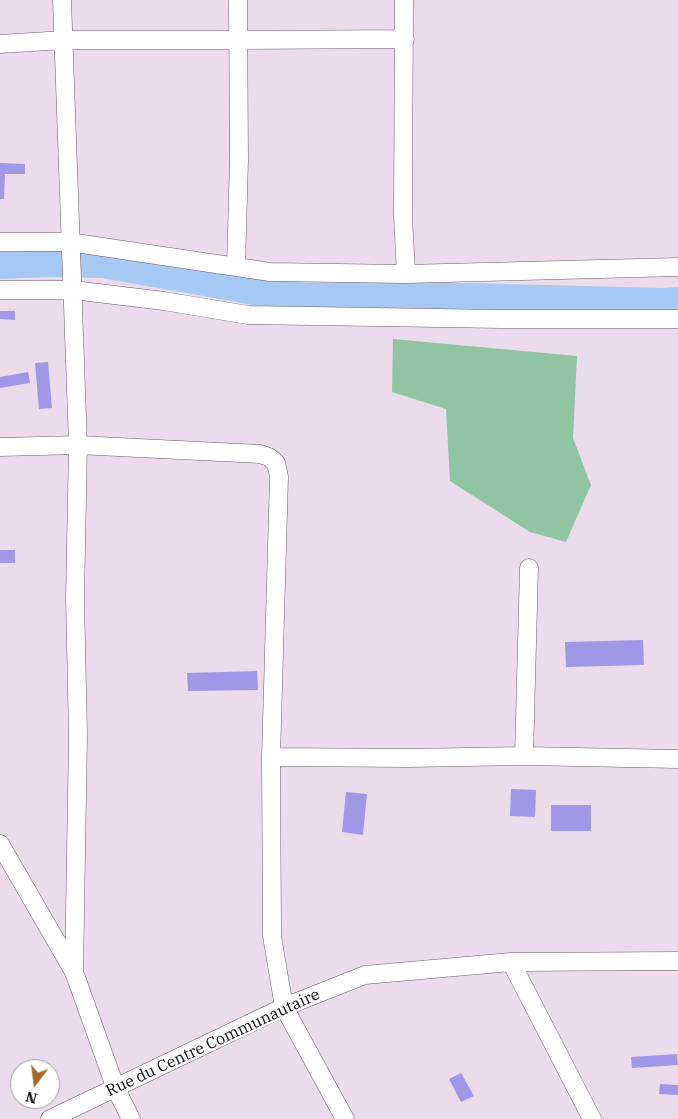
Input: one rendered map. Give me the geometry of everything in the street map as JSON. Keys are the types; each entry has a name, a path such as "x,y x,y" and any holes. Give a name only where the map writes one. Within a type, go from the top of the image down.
{"street":[{"path":"62,0 78,445 75,598 78,736 74,972"},
{"path":"236,266 239,160 238,0"},
{"path":"404,0 404,216 406,274"},
{"path":"0,44 64,40 405,39"},
{"path":"0,242 70,242 270,272 406,274 678,267"},
{"path":"0,290 73,290 164,300 248,315 501,319 678,319"},
{"path":"0,447 78,445 260,454 269,457 276,463 279,477 271,757 272,936 284,1007 344,1119"},
{"path":"524,756 529,568"},
{"path":"271,757 408,758 524,756 678,759"},
{"path":"0,844 74,972 116,1089 131,1119"},
{"name":"Rue du Centre Communautaire","path":"50,1119 284,1007 365,975 511,962 678,961"},
{"path":"511,962 592,1119"}],"green space":[{"path":"393,339 577,356 573,438 591,485 566,542 530,532 450,481 446,409 392,392"}],"water":[{"path":"87,249 151,258 269,281 678,287 678,314 265,307 102,278 47,277 0,279 0,252"}],"building":[{"path":"0,163 25,164 25,174 5,174 4,199 0,199"},
{"path":"0,311 15,311 15,320 0,319"},
{"path":"48,362 52,408 39,409 35,363"},
{"path":"28,372 30,383 0,388 0,377"},
{"path":"0,550 15,550 15,563 0,563"},
{"path":"643,640 644,665 566,667 565,642"},
{"path":"257,671 258,690 188,691 187,673"},
{"path":"511,789 536,790 535,817 510,816"},
{"path":"346,792 367,794 363,835 342,832"},
{"path":"551,805 591,805 591,831 551,831"},
{"path":"677,1054 678,1065 632,1068 631,1057"},
{"path":"461,1073 474,1096 461,1102 449,1079"},
{"path":"660,1084 678,1085 678,1095 659,1094"}]}
